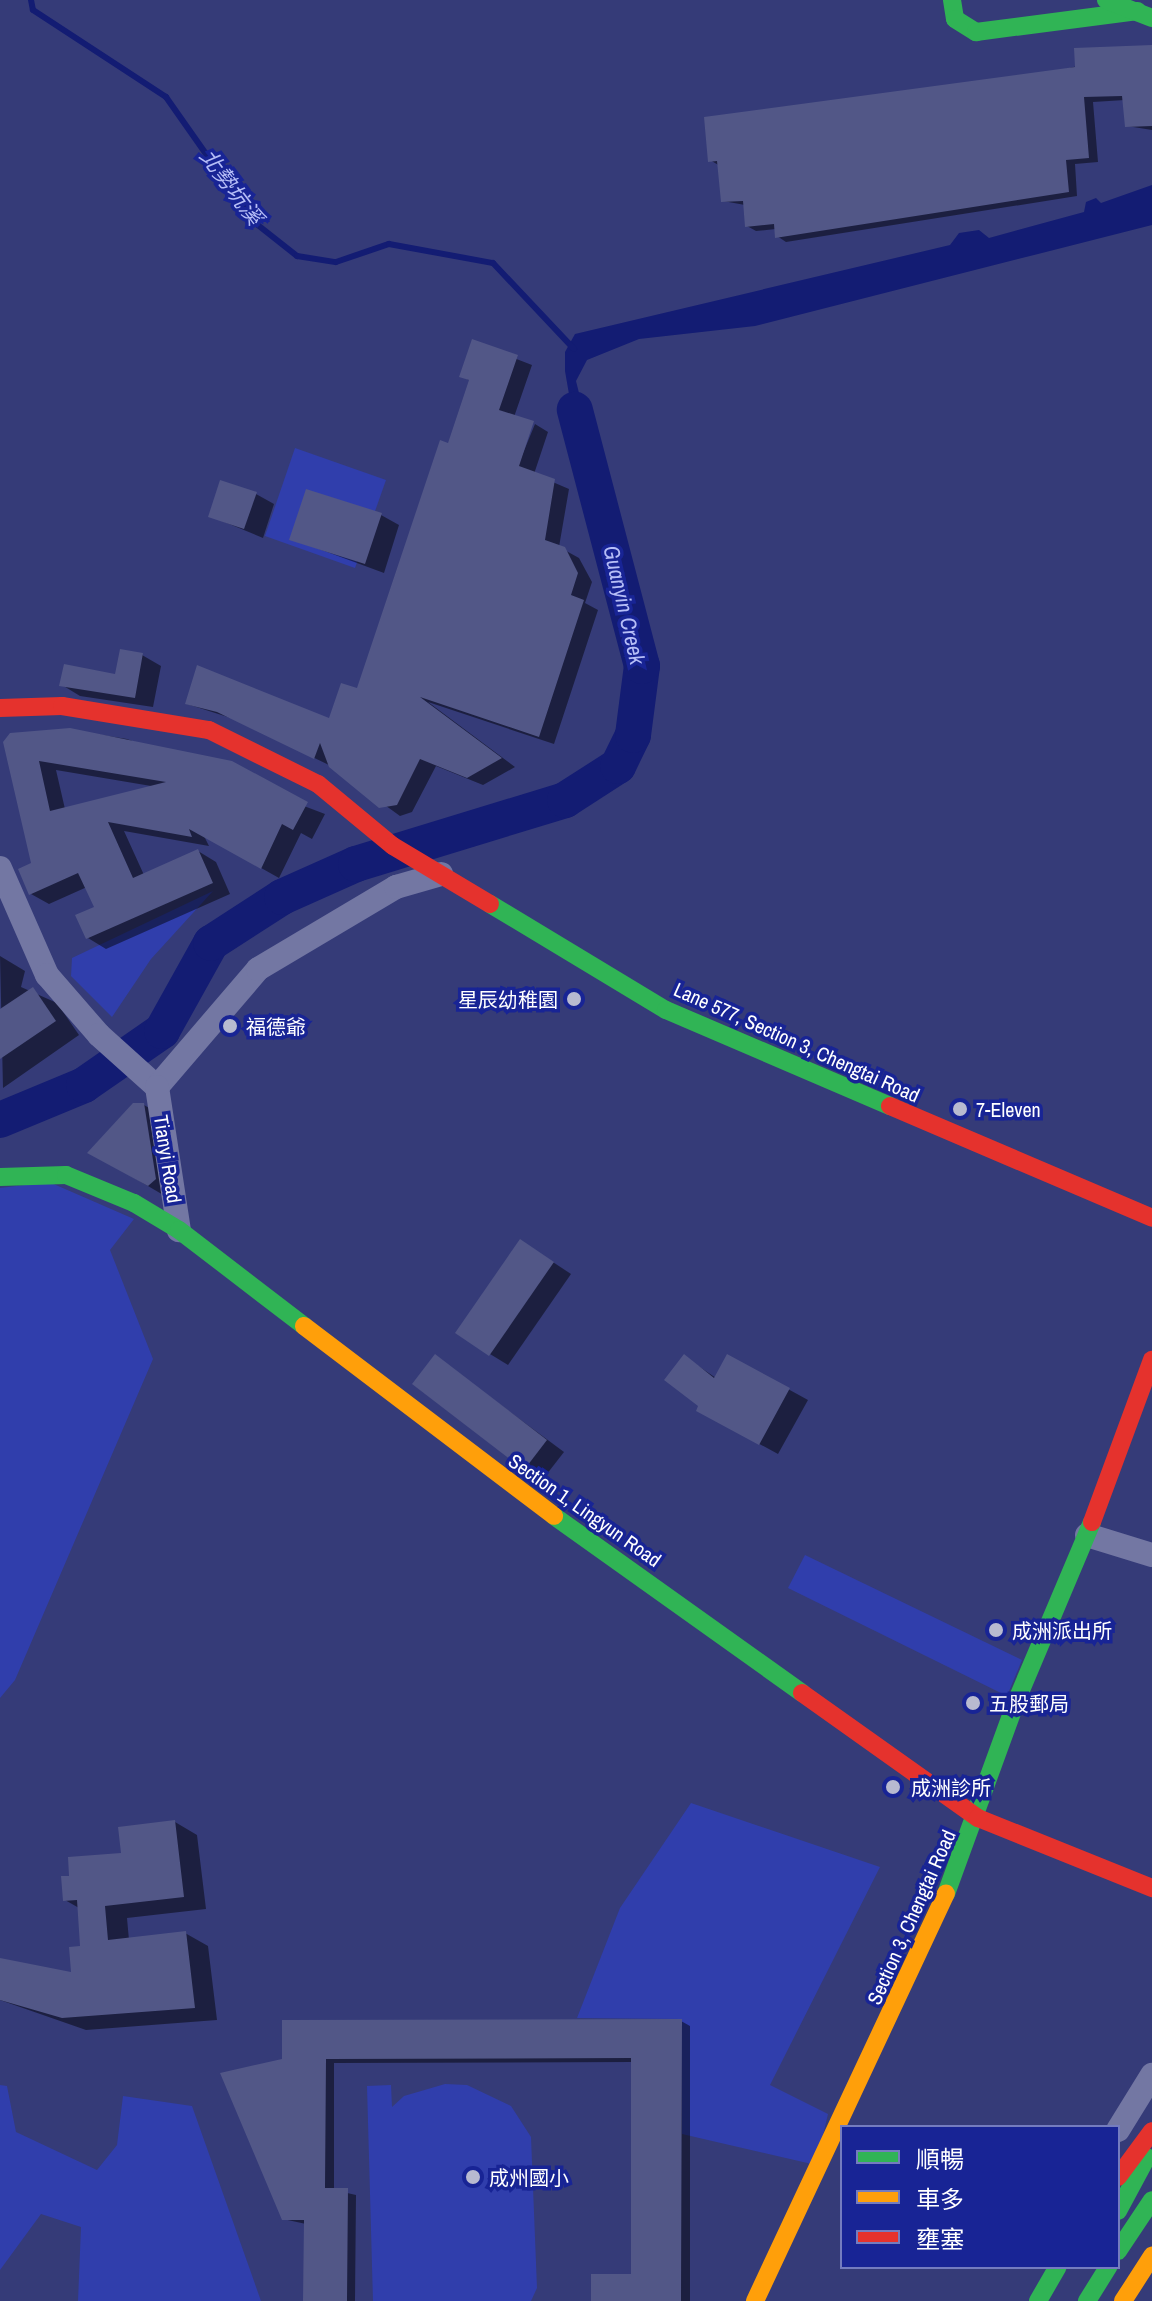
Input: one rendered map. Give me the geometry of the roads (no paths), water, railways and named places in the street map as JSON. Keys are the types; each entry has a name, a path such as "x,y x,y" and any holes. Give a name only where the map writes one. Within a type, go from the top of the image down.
{"main road":[{"path":"952,0 955,19 976,32 1152,9"},
{"path":"1106,0 1152,18"},
{"name":"Lane 577, Section 3, Chengtai Road","path":"0,708 62,706 209,730 318,784 393,846 666,1010 1152,1218"},
{"name":"Section 1, Lingyun Road","path":"0,1177 66,1175 134,1203 179,1230 510,1485 978,1818 1152,1888"},
{"name":"Section 3, Chengtai Road","path":"841,2125 978,1818 1016,1702 1087,1535 1152,1360"},
{"name":"Section 3, Chengtai Road","path":"755,2301 840,2127"},
{"path":"1120,2174 1152,2131"},
{"path":"1120,2207 1152,2146"},
{"path":"1120,2248 1152,2200"},
{"path":"1123,2301 1152,2256"},
{"path":"1038,2301 1057,2269"},
{"path":"1087,2301 1107,2269"},
{"path":"1134,2301 1152,2271"},
{"path":"1060,2301 1075,2278"}],"street":[{"path":"0,868 47,975 99,1035 157,1087 258,969 396,887 441,874"},
{"name":"Tianyi Road","path":"157,1087 179,1230"},
{"path":"1087,1535 1152,1555"},
{"path":"1120,2127 1152,2075"},
{"path":"1021,2301 1039,2269"}],"waterway":[{"name":"北勢坑溪","path":"31,0 33,10 166,97 254,222 297,256 336,262 389,244 493,263 574,349"},
{"name":"Guanyin Creek","path":"0,1120 84,1085 162,1031 211,943 282,897 356,864 565,800 618,766 633,735 642,666 575,410"}],"place":[{"name":"星辰幼稚園","path":"574,999"},
{"name":"福德爺","path":"230,1026"},
{"name":"7-Eleven","path":"960,1109"},
{"name":"成洲派出所","path":"996,1630"},
{"name":"五股郵局","path":"973,1703"},
{"name":"成洲診所","path":"893,1787"},
{"name":"成州國小","path":"473,2177"}]}
